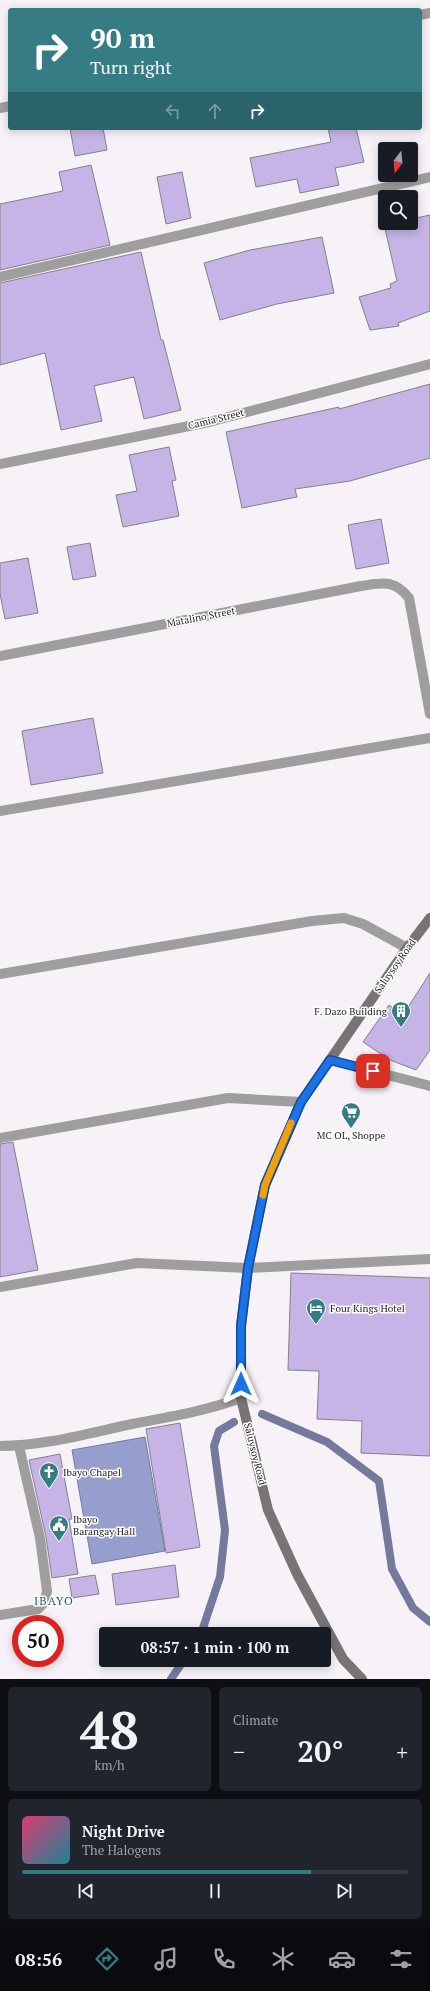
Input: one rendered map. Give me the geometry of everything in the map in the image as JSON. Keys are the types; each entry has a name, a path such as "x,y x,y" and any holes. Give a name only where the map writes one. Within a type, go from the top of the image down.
{"main road":[{"name":"Saluysoy Road","path":"362,1679 343,1659 339,1652 297,1574 268,1510 241,1398 241,1326 248,1268 265,1185 301,1102 407,948 430,918"}],"street":[{"path":"0,277 430,177"},
{"name":"Camia Street","path":"0,464 209,422 430,364"},
{"name":"Matalino Street","path":"0,656 361,586 388,583 402,588 409,598 430,714"},
{"path":"0,810 430,738"},
{"path":"0,974 312,921 344,918 363,924 407,948"},
{"path":"330,1060 430,1086"},
{"path":"0,1138 228,1098 301,1102"},
{"path":"0,1287 137,1263 248,1268 430,1259"},
{"path":"0,1446 19,1446 222,1405 241,1398"},
{"path":"0,1614 38,1609 44,1603 47,1591 41,1543 19,1446"}],"water":[{"path":"145,1437 165,1551 92,1564 72,1450"}],"building":[{"path":"70,130 103,130 107,150 75,156"},
{"path":"328,130 356,130 364,162 335,168 339,185 300,193 297,179 256,187 250,158 331,142"},
{"path":"91,165 110,245 0,270 0,204 63,191 59,172"},
{"path":"182,172 191,218 166,224 157,177"},
{"path":"430,215 430,311 398,323 399,326 370,330 359,297 391,288 390,284 397,281 385,230 418,230 418,218"},
{"path":"322,237 334,293 277,304 220,320 204,263 250,250"},
{"path":"141,252 161,340 163,340 181,410 144,419 134,377 94,386 102,421 61,430 45,353 0,365 0,283"},
{"path":"430,384 430,458 350,481 295,489 297,497 242,508 226,432 339,407 339,409"},
{"path":"169,447 176,480 172,481 179,516 123,527 116,495 137,491 129,455"},
{"path":"381,519 389,563 356,569 348,525"},
{"path":"90,543 96,576 73,580 67,547"},
{"path":"28,558 38,613 5,619 0,594 0,563"},
{"path":"93,718 103,773 31,785 22,731"},
{"name":"F. Dazo Building","path":"430,973 430,1050 416,1070 390,1060 363,1042 389,1005 403,1015"},
{"path":"13,1142 38,1270 0,1277 0,1144"},
{"path":"291,1273 430,1278 430,1456 361,1453 362,1421 317,1419 319,1371 288,1370"},
{"path":"180,1423 200,1547 166,1553 146,1429"},
{"path":"60,1454 72,1519 69,1519 78,1574 52,1578 46,1537 29,1460"},
{"path":"175,1565 179,1597 116,1605 112,1574"},
{"path":"95,1575 99,1594 72,1598 69,1579"}],"waterway":[{"path":"262,1414 327,1442 379,1481 392,1569 413,1608 430,1622"},
{"path":"203,1627 220,1577 225,1530 214,1446 219,1431 234,1422"},
{"path":"171,1679 179,1667"}],"slow traffic":[{"path":"263,1195 265,1185 291,1123"}],"place":[{"name":"F. Dazo Building","path":"401,1028"},
{"name":"MC OL, Shoppe","path":"351,1129"},
{"name":"Four Kings Hotel","path":"316,1325"},
{"name":"Ibayo Chapel","path":"49,1489"},
{"name":"Ibayo Barangay Hall","path":"59,1542"}],"district":[{"name":"IBAYO","path":"54,1600"}],"route":[{"path":"241,1384 241,1326 248,1268 265,1185 301,1102 330,1060 373,1071"}]}
